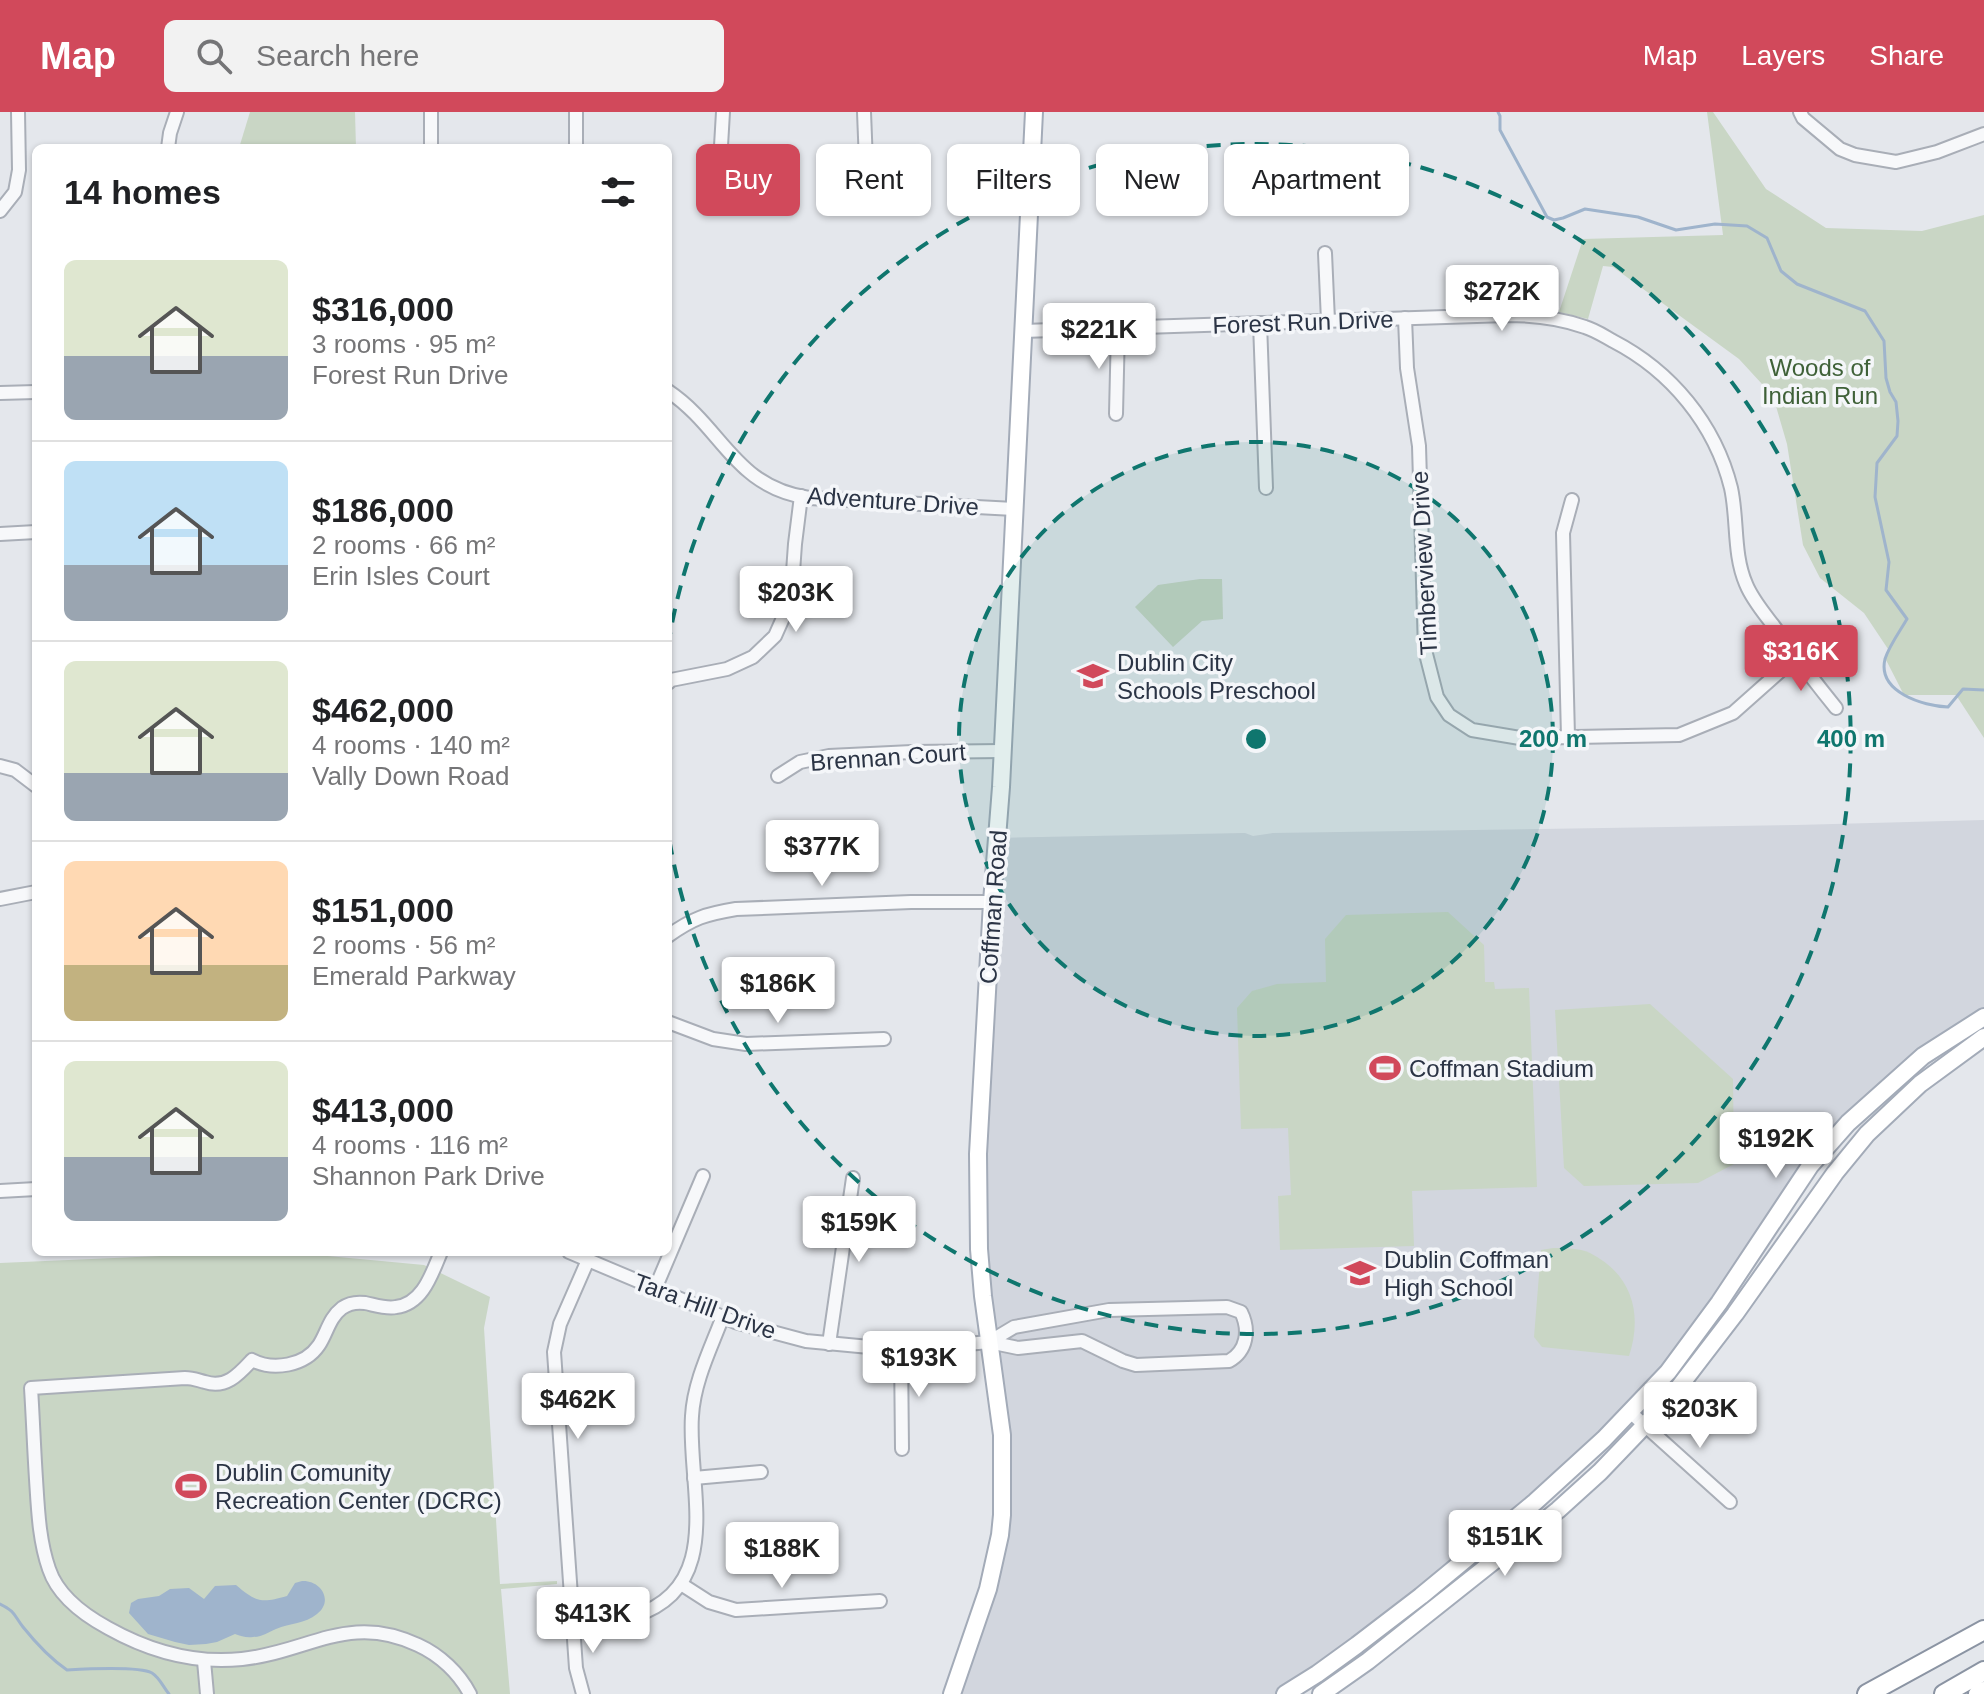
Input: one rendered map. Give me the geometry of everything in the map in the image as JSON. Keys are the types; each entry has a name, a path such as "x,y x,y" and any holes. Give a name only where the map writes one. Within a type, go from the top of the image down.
{"highway":[{"path":"1867,1694 1984,1630"},
{"path":"1944,1694 1984,1671"},
{"path":"1978,1694 1984,1691"}],"main road":[{"name":"Coffman Road","path":"952,1694 988,1589 1000,1535 1003,1495 1002,1435 982,1281 977,1212 978,1154 1003,751 1034,112"},
{"path":"1285,1694 1357,1645 1524,1512 1604,1439 1668,1372 1719,1303 1810,1166 1848,1123 1923,1056 1984,1017"},
{"path":"1321,1694 1368,1661 1558,1510 1600,1472 1669,1400 1867,1134 1920,1084 1984,1037"}],"street":[{"path":"0,211 15,192 19,170 18,112"},
{"path":"169,144 177,112"},
{"path":"431,112 431,144"},
{"path":"576,112 576,144"},
{"path":"721,144 723,112"},
{"path":"864,112 865,144"},
{"path":"1800,112 1840,149 1855,155 1896,162 1937,152 1984,134"},
{"path":"1325,253 1328,321"},
{"name":"Forest Run Drive","path":"1023,331 1507,315 1532,315 1588,327 1636,353 1664,375 1697,412 1724,464 1732,491 1739,565 1747,587 1836,708"},
{"name":"Timberview Drive","path":"1405,318 1407,368 1419,446 1425,650 1437,697 1449,715 1472,730 1520,738 1679,735 1733,713 1796,657"},
{"path":"1260,323 1266,488"},
{"path":"1116,414 1118,328"},
{"path":"0,393 32,392"},
{"name":"Adventure Drive","path":"672,394 708,426 744,469 765,483 801,496 1014,509"},
{"path":"672,678 727,669 753,657 775,636 791,600 801,496"},
{"path":"1568,737 1563,533 1572,500"},
{"path":"0,534 32,532"},
{"name":"Brennan Court","path":"778,776 800,762 829,756 1003,751"},
{"path":"0,766 15,770 32,783"},
{"path":"0,899 32,893"},
{"path":"672,933 689,921 736,909 992,902"},
{"path":"672,1024 713,1039 746,1044 884,1039"},
{"path":"672,1249 703,1176"},
{"path":"829,1344 853,1178"},
{"path":"0,1191 32,1189"},
{"path":"439,1256 416,1299 397,1307 351,1303 329,1322 319,1345 311,1354 290,1365 260,1364 252,1360 229,1382 215,1384 185,1378 31,1388 39,1524 50,1573 75,1606 94,1621 158,1651 204,1661 239,1660 269,1655 334,1635 380,1631 399,1636 436,1654 460,1678 470,1694"},
{"name":"Tara Hill Drive","path":"578,1256 735,1322 806,1341 901,1350 989,1342"},
{"path":"655,1289 669,1256"},
{"path":"583,1694 576,1668 554,1352 560,1324 588,1260"},
{"path":"1232,1307 1243,1316 1245,1345 1238,1356 1229,1361 1136,1365 1082,1341 1018,1348 989,1342 1014,1327 1109,1310 1232,1307"},
{"path":"1082,1341 1086,1314"},
{"path":"573,1622 617,1619 652,1608 681,1584 691,1565 697,1528 691,1431 695,1395 723,1316"},
{"path":"901,1350 902,1449"},
{"path":"1630,1412 1730,1502"},
{"path":"694,1478 761,1472"},
{"path":"681,1584 709,1602 736,1610 880,1601"},
{"path":"204,1661 207,1694"}],"shaded area":[{"name":"Dublin Coffman High School","path":"1984,820 1984,1017 1848,1123 1668,1372 1535,1502 1285,1694 952,1694 1002,1515 979,1249 997,838 1245,833 1253,836 1273,833"}],"green space":[{"path":"250,112 355,112 356,144 240,144"},
{"name":"Woods of Indian Run","path":"1707,112 1713,112 1766,189 1826,228 1922,231 1984,215 1984,738 1956,695 1904,695 1885,658 1888,649 1864,613 1820,578 1803,545 1787,444 1773,396 1739,359 1613,267 1603,266 1588,319 1559,312 1583,239 1723,235"},
{"path":"1222,579 1223,619 1202,621 1173,647 1135,607 1158,585"},
{"name":"Coffman Stadium","path":"1448,912 1484,945 1485,982 1494,982 1495,989 1529,988 1537,1187 1412,1191 1414,1246 1280,1250 1278,1196 1291,1195 1288,1128 1241,1129 1237,1008 1252,991 1277,984 1326,982 1325,939 1346,915"},
{"path":"1650,1004 1733,1079 1734,1164 1698,1183 1584,1186 1564,1168 1555,1010"},
{"path":"1553,1248 1590,1253 1616,1272 1634,1310 1635,1325 1629,1356 1542,1347 1534,1337 1541,1250"},
{"path":"160,1256 328,1256 424,1265 490,1297 484,1328 500,1584 557,1581 557,1584 501,1589 510,1694 0,1694 0,1263"}],"water":[{"path":"295,1583 315,1584 323,1592 322,1609 308,1620 257,1637 235,1634 217,1642 189,1645 148,1634 129,1613 131,1603 159,1596 170,1589 189,1588 204,1599 215,1586 236,1585 255,1598 271,1600 287,1596"}],"waterway":[{"path":"1498,112 1500,130 1547,217 1554,220 1585,209 1638,217 1676,230 1715,224 1747,226 1767,238 1781,271 1797,284 1865,311 1884,341 1886,378 1896,402 1898,421 1897,436 1877,463 1875,497 1889,562 1886,590 1907,619 1887,654 1884,670 1895,688 1926,704 1948,707 1963,689 1984,690"},
{"path":"0,1604 12,1611 38,1644 67,1670 111,1668 145,1671 157,1677 169,1694"}],"place":[{"name":"Dublin City Schools Preschool","path":"1093,676"},
{"name":"Coffman Stadium","path":"1385,1068"},
{"name":"Dublin Coffman High School","path":"1360,1273"},
{"name":"Dublin Comunity Recreation Center (DCRC)","path":"191,1486"}]}
